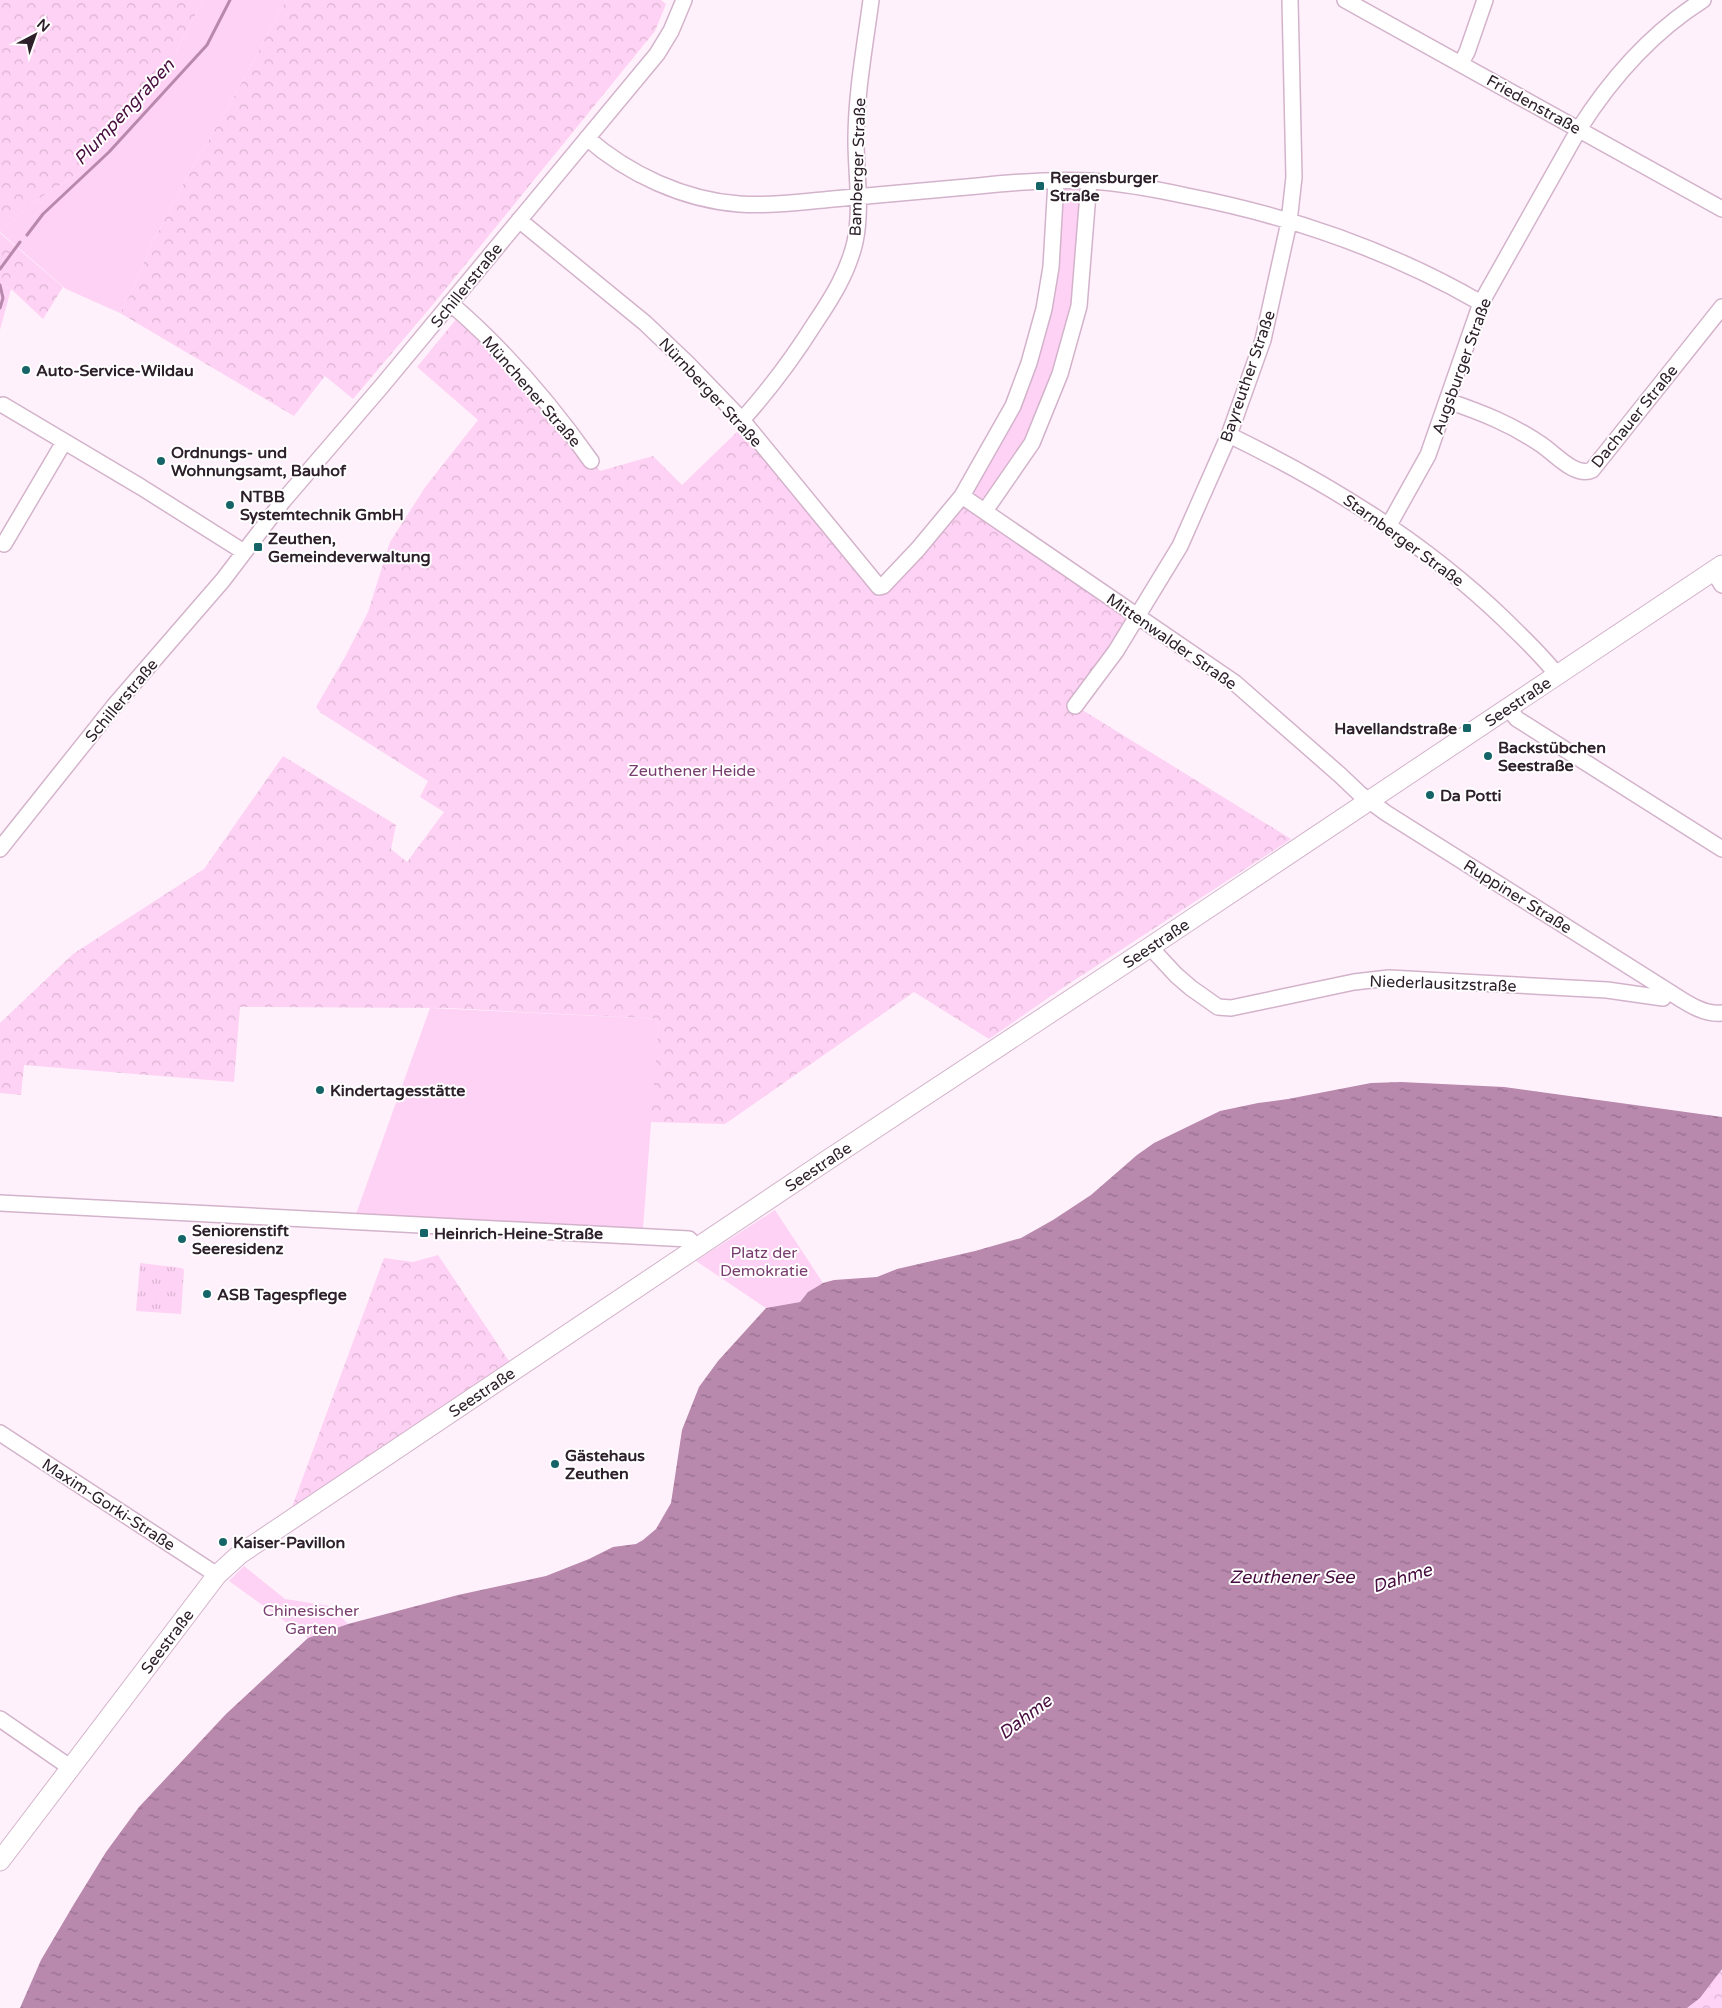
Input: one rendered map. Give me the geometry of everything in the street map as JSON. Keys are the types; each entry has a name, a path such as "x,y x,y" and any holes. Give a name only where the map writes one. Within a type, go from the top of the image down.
{"main road":[{"name":"Seestraße","path":"0,1861 217,1576 236,1558 984,1055 1150,947 1557,675 1719,574"}],"street":[{"name":"Bamberger Straße","path":"742,420 769,390 832,299 845,272 855,241 859,197 856,140 857,101 871,0"},
{"name":"Friedenstraße","path":"1345,0 1721,207"},
{"path":"1461,63 1485,0"},
{"name":"Augsburger Straße","path":"1389,525 1428,455 1481,303 1579,129 1612,81 1633,57 1664,28 1703,0"},
{"name":"Bayreuther Straße","path":"1074,706 1116,652 1182,542 1229,435 1263,340 1289,222 1294,177 1294,2"},
{"name":"Schillerstraße","path":"0,849 93,733 223,580 283,501 657,54 671,31 681,6"},
{"path":"587,138 623,165 666,186 715,200 738,204 859,197 1008,183 1056,181 1089,181 1163,191 1221,202 1352,242 1443,281 1481,303"},
{"path":"962,496 1013,406 1029,363 1044,309 1050,273 1056,181"},
{"path":"985,511 1032,442 1062,367 1078,306 1089,181"},
{"name":"Nürnberger Straße","path":"518,220 645,323 688,364 742,420 879,587 883,586 918,549 962,496"},
{"name":"Münchener Straße","path":"450,303 510,360 569,431 591,461"},
{"name":"Dachauer Straße","path":"1448,401 1500,420 1542,445 1575,469 1582,472 1592,470 1722,307"},
{"path":"3,405 244,552"},
{"name":"Starnberger Straße","path":"1229,435 1274,456 1315,479 1389,525 1458,578 1528,643 1557,675"},
{"path":"4,544 64,442"},
{"name":"Mittenwalder Straße","path":"962,496 1235,684 1369,801"},
{"path":"1508,708 1517,719 1722,849"},
{"name":"Ruppiner Straße","path":"1369,801 1668,991"},
{"name":"Niederlausitzstraße","path":"1150,947 1176,975 1218,1007 1231,1008 1354,982 1390,978 1607,990 1663,998 1668,991"},
{"path":"1668,991 1702,1010 1715,1014 1722,1013"},
{"path":"0,1203 689,1239 696,1247"},
{"name":"Maxim-Gorki-Straße","path":"0,1434 217,1576"},
{"path":"0,1720 71,1768"}],"green space":[{"path":"0,0 203,0 166,71 106,143 79,173 34,202 0,232"},
{"path":"203,0 286,0 235,95 184,182 150,248 133,289 120,313 66,289 0,232 34,202 79,173 106,143 166,71"},
{"path":"286,0 661,0 666,4 655,31 435,302 353,399 325,376 294,416 120,313 133,289 150,248 184,182 235,95"},
{"path":"1062,187 1084,187 1079,277 1059,363 1027,442 984,504 970,493 1024,387"},
{"path":"0,233 63,287 43,319 11,289 0,284"},
{"path":"0,284 11,289 0,330"},
{"name":"Zeuthener Heide","path":"458,317 498,353 600,471 653,456 682,485 739,430 819,524 877,597 887,593 964,505 1130,620 1071,703 1291,839 1064,987 989,1039 914,992 725,1124 650,1122 659,1019 447,1008 240,1007 234,1082 24,1065 21,1095 0,1093 0,1023 73,954 204,869 283,756 396,825 391,849 407,862 444,812 420,797 428,781 321,713 316,707 368,612 390,542 426,486 478,420 417,367"},
{"path":"430,1008 659,1019 643,1228 356,1214"},
{"name":"Platz der Demokratie","path":"775,1210 823,1283 808,1292 800,1302 766,1308 696,1261"},
{"path":"438,1255 509,1361 292,1507 384,1258 413,1262"},
{"path":"140,1263 182,1268 184,1270 181,1314 136,1311"},
{"name":"Chinesischer Garten","path":"244,1566 285,1599 330,1606 348,1624 308,1638 229,1581"},
{"path":"1722,1969 1722,2008 1687,2008 1700,1998"}],"water":[{"name":"Zeuthener See","path":"1401,1082 1504,1087 1722,1117 1722,1969 1700,1998 1687,2008 20,2008 41,1960 74,1904 106,1852 139,1807 226,1714 308,1638 348,1624 458,1595 546,1576 613,1547 636,1544 656,1529 671,1503 682,1430 699,1387 718,1361 766,1308 800,1302 808,1292 823,1283 834,1280 877,1277 897,1269 1021,1238 1091,1195 1137,1155 1154,1143 1220,1111 1371,1083"}],"waterway":[{"name":"Plumpengraben","path":"27,235 43,214 109,152 207,45 230,0"},
{"name":"Plumpengraben","path":"0,269 20,242"},
{"name":"Plumpengraben","path":"0,285 3,298 0,308"}],"place":[{"name":"Regensburger Straße","path":"1040,186"},
{"name":"Auto-Service-Wildau","path":"26,370"},
{"name":"Ordnungs- und Wohnungsamt, Bauhof","path":"161,461"},
{"name":"NTBB Systemtechnik GmbH","path":"230,505"},
{"name":"Zeuthen, Gemeindeverwaltung","path":"258,547"},
{"name":"Havellandstraße","path":"1467,728"},
{"name":"Backstübchen Seestraße","path":"1488,756"},
{"name":"Da Potti","path":"1430,795"},
{"name":"Kindertagesstätte","path":"320,1090"},
{"name":"Heinrich-Heine-Straße","path":"424,1233"},
{"name":"Seniorenstift Seeresidenz","path":"182,1239"},
{"name":"ASB Tagespflege","path":"207,1294"},
{"name":"Gästehaus Zeuthen","path":"555,1464"},
{"name":"Kaiser-Pavillon","path":"223,1542"}],"water label":[{"name":"Dahme","path":"1402,1578"},
{"name":"Dahme","path":"1025,1717"}]}
